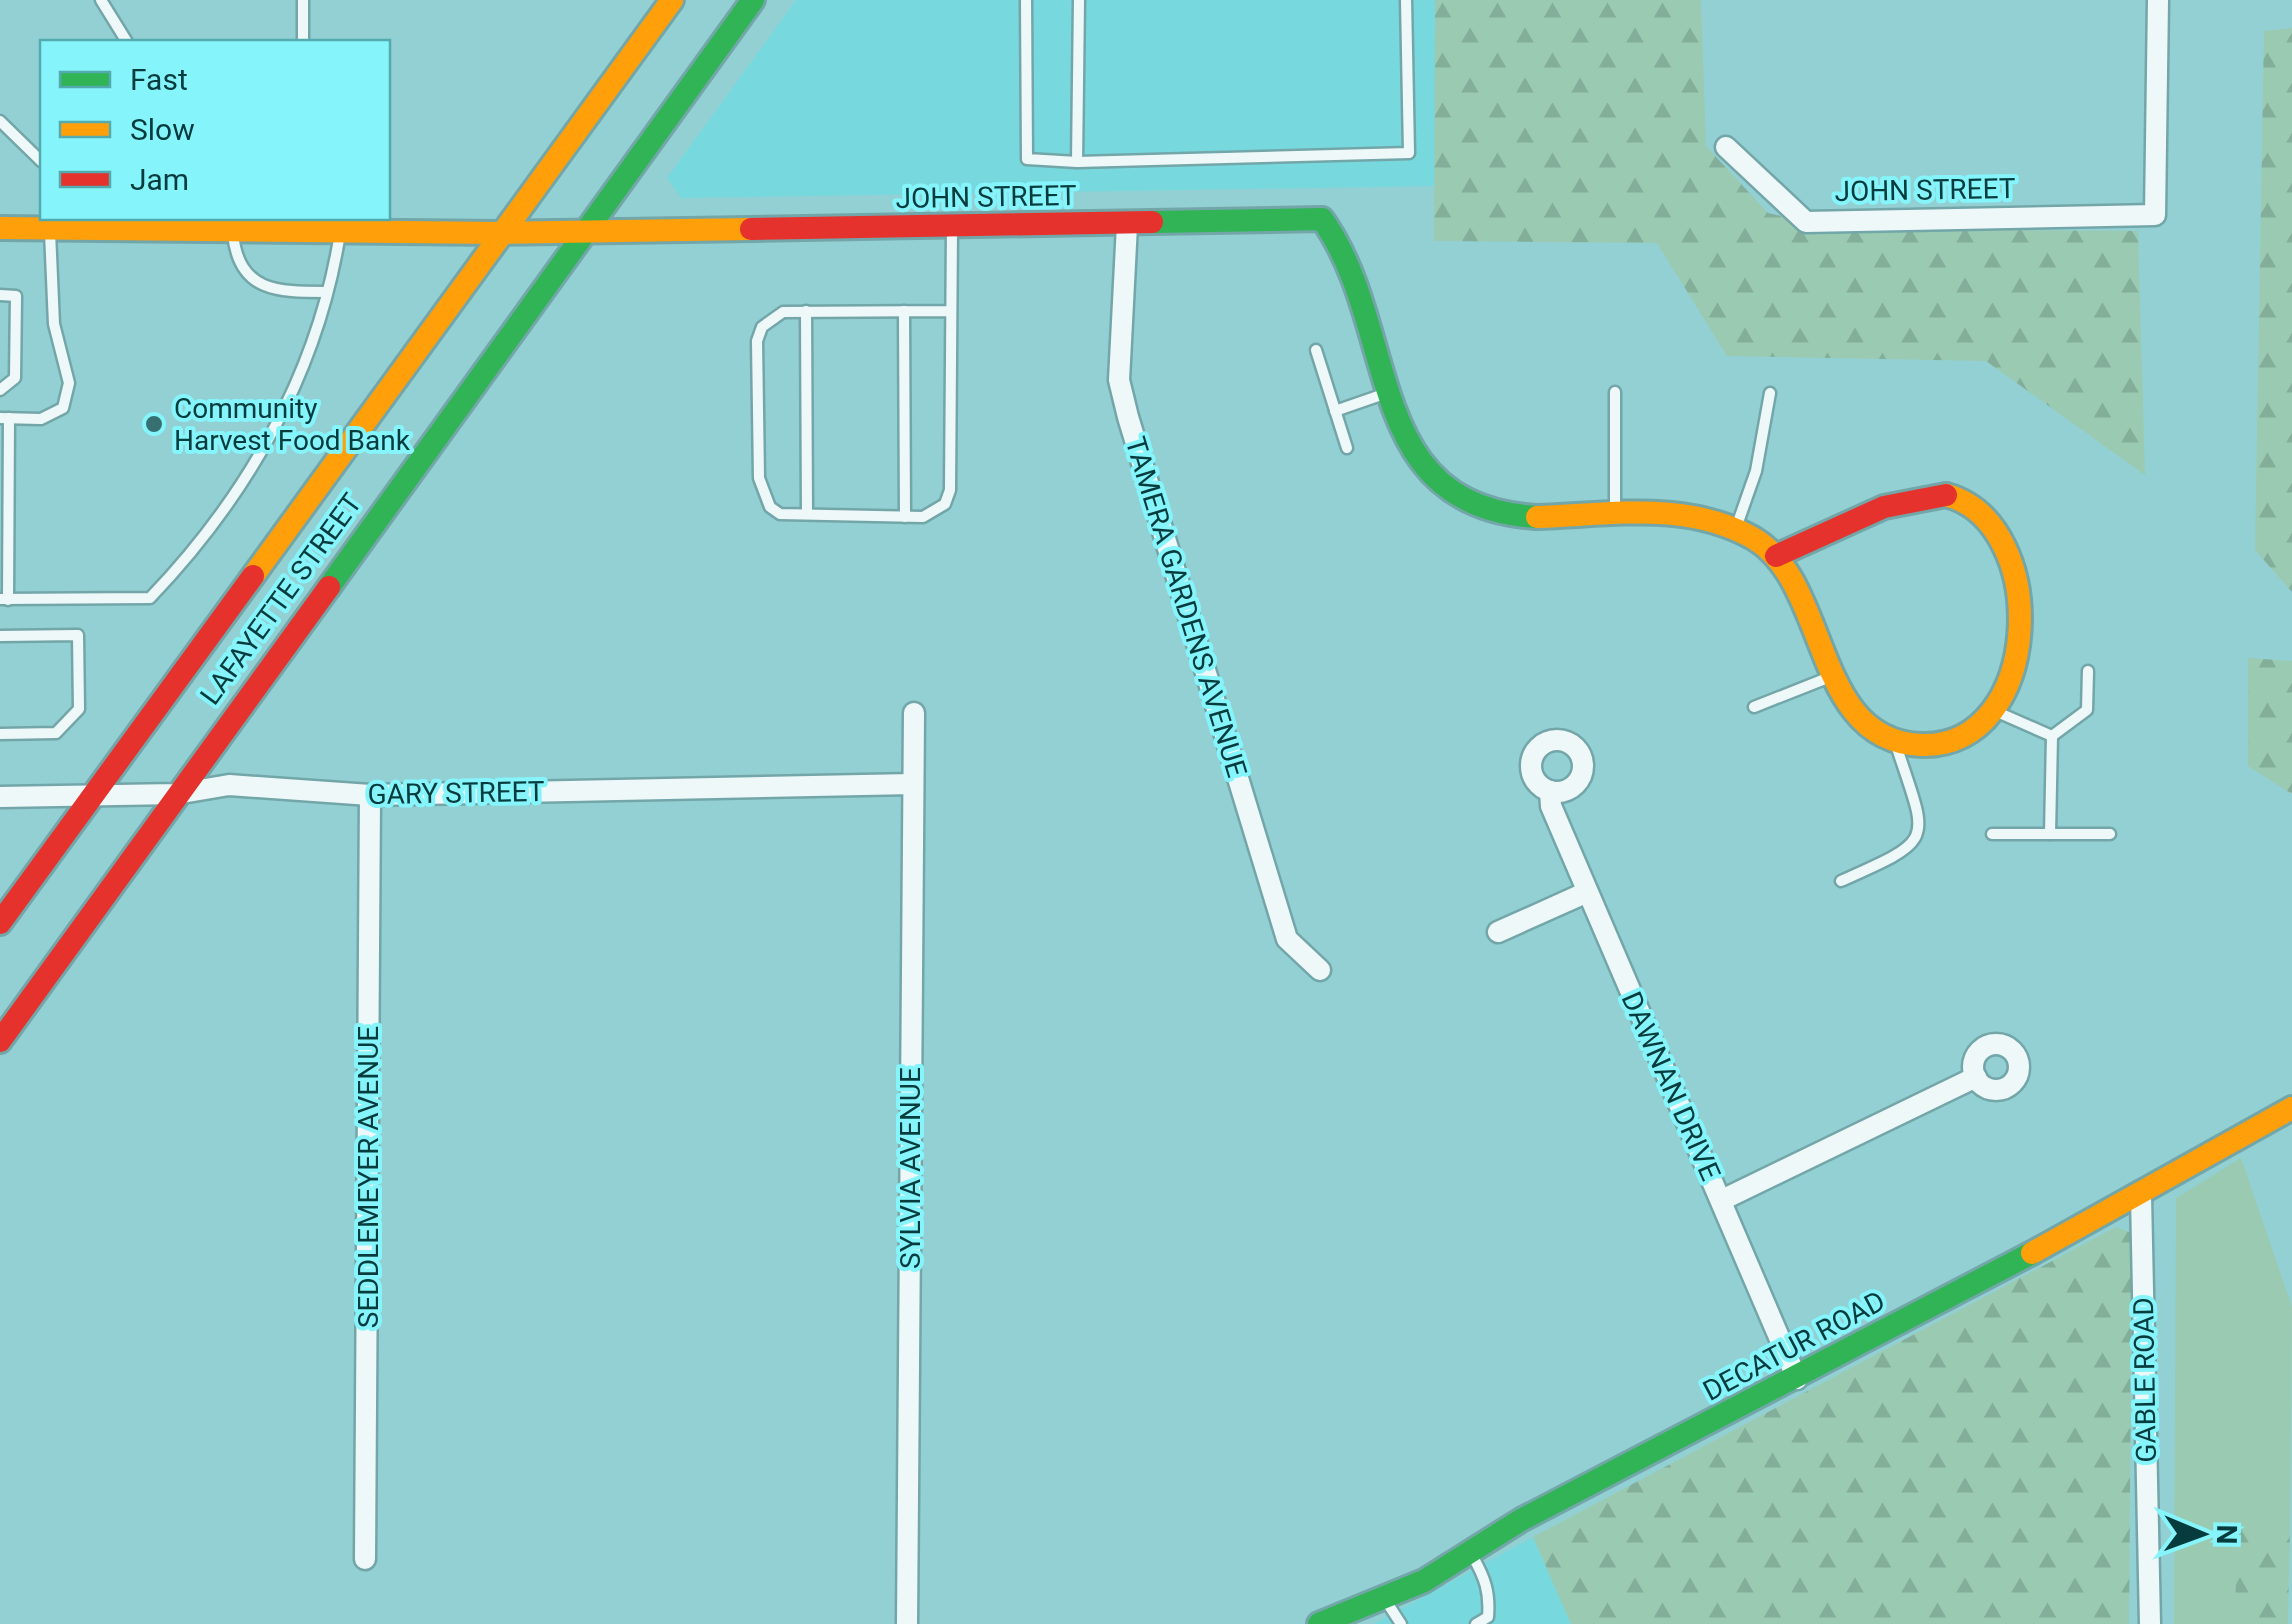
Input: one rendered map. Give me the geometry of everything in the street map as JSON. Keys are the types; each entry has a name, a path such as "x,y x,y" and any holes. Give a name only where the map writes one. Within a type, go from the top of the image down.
{"main road":[{"name":"LAFAYETTE STREET","path":"0,923 672,0"},
{"name":"LAFAYETTE STREET","path":"0,1040 753,0"},
{"name":"JOHN STREET","path":"0,228 50,229 83,223 232,230 303,224 340,232 499,234 1127,225 1322,218 1347,255 1389,392 1418,462 1462,505 1504,516 1615,513 1705,517 1736,529 1776,556 1850,706 1872,730 1896,744"},
{"path":"1776,556 1813,536 1920,498 1942,494 1978,510 1997,528 2012,568 2019,628 2011,676 1994,711 1961,737 1936,745 1896,744"},
{"name":"DECATUR ROAD","path":"1319,1624 1387,1602 1472,1556 1520,1520 1797,1379 2141,1196 2292,1108"}],"street":[{"name":"JOHN STREET","path":"1726,147 1806,222 2155,215 2158,0"},
{"name":"TAMERA GARDENS AVENUE","path":"1127,225 1119,380 1128,417 1288,939 1320,970"},
{"name":"SYLVIA AVENUE","path":"907,1624 914,713"},
{"name":"GARY STREET","path":"0,797 176,794 229,785 370,795 913,784"},
{"name":"DAWNAN DRIVE","path":"1550,791 1585,893 1797,1379"},
{"name":"SEDDLEMEYER AVENUE","path":"366,1560 370,795"},
{"path":"1498,932 1585,893"},
{"path":"1722,1200 1976,1077"},
{"name":"GABLE ROAD","path":"2141,1196 2150,1624"}],"lane":[{"path":"102,0 126,40"},
{"path":"303,0 303,40"},
{"path":"1026,0 1028,158 1077,162 1409,153 1406,0"},
{"path":"1077,162 1079,0"},
{"path":"0,121 40,160"},
{"path":"952,228 952,311 950,490 935,514 780,514 762,493 756,341 770,318 783,312 952,311"},
{"path":"50,229 54,324 69,384 63,408 41,418 4,418 4,599 150,598 192,554 275,435 326,292 340,232"},
{"path":"232,230 236,261 250,277 280,292 326,292"},
{"path":"0,295 16,296 15,378 0,390"},
{"path":"904,311 905,517"},
{"path":"806,312 806,514"},
{"path":"1316,350 1346,448"},
{"path":"1335,411 1389,392"},
{"path":"1615,392 1615,513"},
{"path":"1736,529 1756,471 1770,393"},
{"path":"0,636 78,635 79,709 56,733 0,734"},
{"path":"2052,736 2087,710 2088,671"},
{"path":"1754,706 1836,675"},
{"path":"1994,711 2052,736"},
{"path":"2050,834 2052,736"},
{"path":"1842,882 1906,852 1918,835 1920,818 1896,744"},
{"path":"1992,834 2110,834"},
{"path":"1472,1556 1487,1583 1489,1602 1488,1616 1476,1624"},
{"path":"1387,1602 1401,1624"}],"shaded area":[{"path":"796,0 1435,0 1436,186 681,198 667,178"},
{"path":"1533,1537 1571,1624 1374,1624"}],"green space":[{"path":"1435,0 1701,0 1706,146 1768,213 1840,229 2138,231 2145,475 1986,361 1727,356 1657,243 1434,241"},
{"path":"2292,28 2292,592 2255,550 2264,31"},
{"path":"2248,658 2292,661 2292,794 2248,766"},
{"path":"2241,1158 2292,1307 2290,1523 2237,1523 2235,1624 2174,1624 2176,1198"},
{"path":"2116,1227 2132,1233 2129,1624 1571,1624 1533,1537"},
{"path":"2237,1523 2290,1523 2288,1624 2235,1624"}],"traffic: fast":[{"path":"329,587 753,0"},
{"path":"1152,222 1322,219 1347,263 1393,406 1412,447 1440,482 1480,506 1537,517"},
{"path":"1319,1624 1424,1581 1521,1520 2032,1253"}],"traffic: slow":[{"path":"253,576 672,0"},
{"path":"0,228 499,233 751,229"},
{"path":"1537,517 1674,514 1701,518 1753,538 1778,560 1797,589 1840,690 1860,718 1886,737 1922,745 1962,736 1992,711 2011,675 2020,632 2017,587 2004,546 1980,514 1946,495"},
{"path":"2032,1253 2292,1108"}],"traffic: jam":[{"path":"751,229 1152,222"},
{"path":"1776,556 1884,507 1946,495"},
{"path":"0,923 253,576"},
{"path":"0,1041 329,587"}],"place":[{"name":"Community Harvest Food Bank","path":"154,424"}]}
